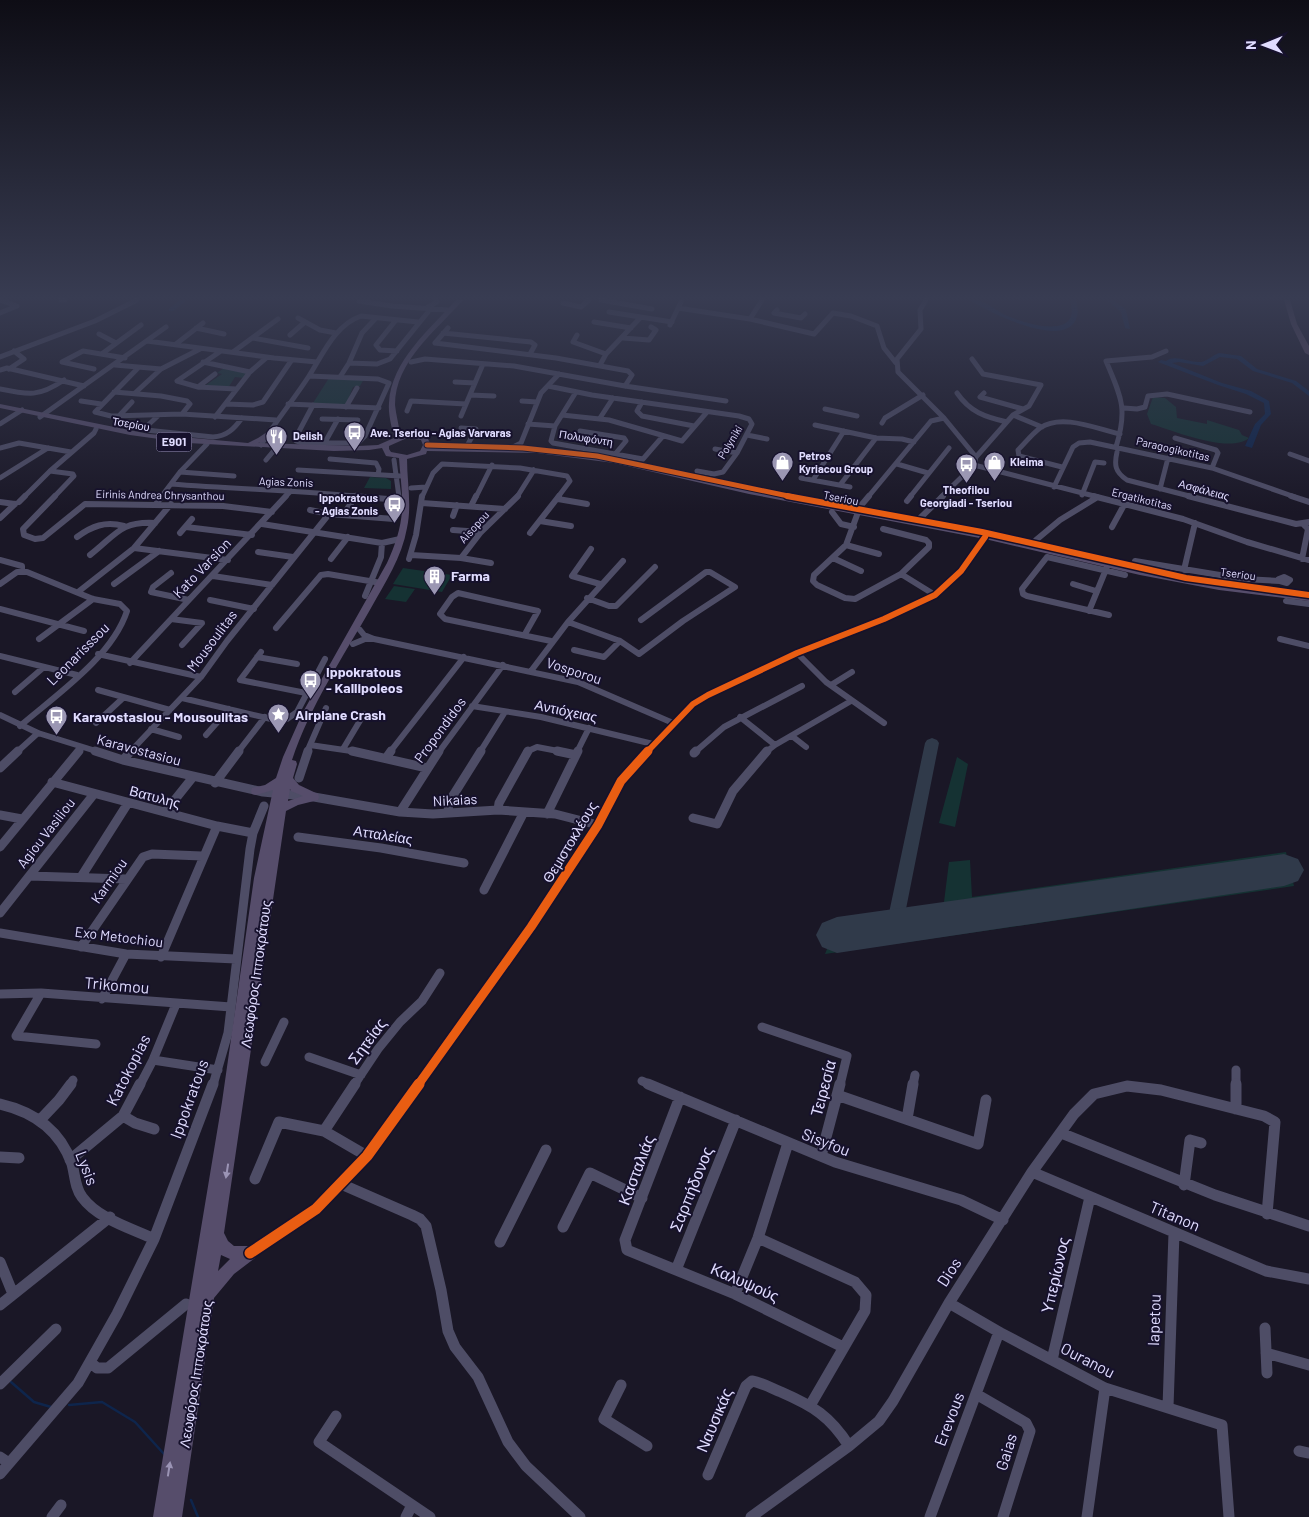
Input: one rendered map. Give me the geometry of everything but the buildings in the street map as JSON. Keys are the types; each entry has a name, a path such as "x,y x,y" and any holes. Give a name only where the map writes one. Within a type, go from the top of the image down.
{"main road":[{"path":"397,438 392,403 402,371"},
{"path":"406,436 399,418 397,401 402,378 407,371"},
{"name":"Τσερίου","path":"1,407 98,431 149,439 207,444 350,451 384,449"},
{"name":"Τσερίου","path":"42,416 149,436 262,445"},
{"path":"241,444 258,442 267,434"},
{"path":"267,434 267,443 279,447"},
{"path":"406,436 420,437 427,447 407,457 392,456 384,449 397,438 406,436"},
{"name":"E901","path":"262,445 279,447"},
{"name":"Tseriou","path":"427,447 513,448 522,445 606,457 858,512 982,532 1107,566 1139,564 1309,596"},
{"name":"Τσερίου","path":"279,447 384,449"},
{"name":"Tseriou","path":"427,447 537,451 582,456 750,492 916,522 985,537 1049,555 1219,587 1309,596"},
{"path":"376,582 391,563 405,519 400,476 407,457"},
{"name":"Λεωφόρος Ιπποκράτους","path":"161,1517 196,1312 239,1037 259,888 278,795 299,744 396,564 406,538 410,519 411,488 407,457"},
{"name":"Ippokratous","path":"278,795 293,744 316,695 376,582"},
{"path":"256,791 268,788 278,795 295,802 314,797"},
{"path":"256,791 263,794 278,795 295,788 314,797"},
{"name":"Λεωφόρος Ιπποκράτους","path":"174,1517 218,1237 278,795"},
{"path":"218,1237 221,1246 228,1252 235,1255 250,1253"},
{"path":"208,1295 230,1269 250,1253"}],"street":[{"path":"19,371 84,386"},
{"path":"42,416 106,371"},
{"path":"135,371 101,404 96,412 118,417 182,414 276,420"},
{"path":"135,393 159,371"},
{"path":"191,371 178,381 198,387 236,389"},
{"path":"215,417 250,372 244,371"},
{"path":"226,404 253,405 263,402 284,371"},
{"path":"262,445 276,420 312,371"},
{"path":"340,377 344,371"},
{"path":"461,416 480,371"},
{"path":"545,371 625,386 726,400"},
{"path":"621,371 631,373 632,377 625,386"},
{"path":"899,371 901,377 923,395 976,457"},
{"path":"916,522 974,465 976,457 1013,415 1031,404 1041,385 982,374 980,371"},
{"path":"1110,371 1123,400 1124,408 1124,418 1116,450"},
{"path":"198,387 215,374"},
{"path":"522,445 537,402 559,374"},
{"path":"309,376 386,380 389,382 379,408 363,440 352,444 302,443 295,439 313,405"},
{"path":"0,389 28,396 38,396 48,392 64,380"},
{"path":"455,382 475,383"},
{"name":"Polyniki","path":"548,386 613,398 746,417 752,424 723,472 714,474 697,471"},
{"path":"346,407 357,388"},
{"path":"114,392 135,393 187,401 190,404 182,414"},
{"name":"Πολυφόντη","path":"576,392 555,426 551,441 553,443 643,459 663,436"},
{"path":"670,406 680,393"},
{"path":"957,393 963,403 973,412 1007,422"},
{"path":"984,393 980,397 1023,408"},
{"path":"1124,408 1137,409 1144,407 1148,396 1154,394 1184,397 1250,412"},
{"path":"470,395 494,396"},
{"path":"882,423 885,418 923,395"},
{"path":"600,418 613,398"},
{"path":"407,411 411,401 466,404"},
{"path":"522,401 537,402"},
{"path":"81,402 101,404"},
{"path":"118,417 132,402"},
{"path":"642,402 637,411 642,416 694,426"},
{"path":"288,404 379,408"},
{"path":"826,409 857,416"},
{"path":"0,424 20,411"},
{"path":"562,415 600,418 682,441 707,412"},
{"path":"159,415 146,430 168,434 213,437 230,433 242,418"},
{"path":"1013,415 1042,427"},
{"path":"883,529 926,540 929,543 928,547 901,574 858,598 845,598 817,586 812,578 846,544 854,527 858,512 931,421 944,418"},
{"path":"322,419 358,420"},
{"path":"324,444 338,420"},
{"path":"1062,467 1018,454 1018,450 1042,427 1059,422 1120,434"},
{"path":"528,424 555,426"},
{"path":"815,425 876,438 902,439 914,442"},
{"path":"461,428 476,429 467,446"},
{"path":"0,518 71,452 98,431"},
{"path":"580,431 624,438 626,441 616,453"},
{"path":"813,480 844,432"},
{"path":"746,435 767,439"},
{"path":"840,485 876,438"},
{"path":"1175,438 1216,450 1218,453 1212,468"},
{"path":"0,448 19,442 71,452"},
{"name":"Paragogikotitas","path":"1054,486 1073,447 1079,443 1090,442 1116,450 1168,458 1212,468 1309,502"},
{"path":"156,504 180,472 207,444"},
{"path":"266,460 279,447"},
{"path":"0,478 48,448"},
{"path":"907,501 949,448"},
{"path":"715,449 736,453"},
{"name":"Ασφάλειας","path":"1116,450 1114,467 1117,475 1127,480 1306,523"},
{"path":"1290,454 1309,461"},
{"path":"1160,489 1168,458"},
{"path":"330,459 376,463 380,469 378,475"},
{"path":"310,510 329,514 395,518 400,476 394,460"},
{"path":"1082,494 1095,462 1104,463"},
{"path":"505,509 422,503 426,487 442,464 492,465 563,474 570,478 558,499 530,532"},
{"path":"897,464 928,473"},
{"path":"471,506 492,465"},
{"name":"Ergatikotitas","path":"974,465 1195,524 1247,542 1306,559 1308,529 1306,523"},
{"path":"853,468 867,472"},
{"path":"298,470 400,476"},
{"name":"Aisopou","path":"422,503 410,557 461,558 481,532 519,495 534,470"},
{"name":"Eirinis Andrea Chrysanthou","path":"50,471 68,472 74,476 23,530 22,532 28,537 38,540 46,536 85,504 223,506 272,512"},
{"path":"180,472 234,476"},
{"path":"388,476 395,488 397,499"},
{"path":"801,478 850,487"},
{"name":"Agias Zonis","path":"171,484 397,499"},
{"path":"411,488 426,487"},
{"name":"Kato Varsion","path":"130,663 252,535 291,491"},
{"path":"343,515 356,496"},
{"path":"1036,540 1060,520 1096,498"},
{"path":"558,499 587,504"},
{"path":"0,502 17,503"},
{"path":"78,592 134,548 171,504"},
{"path":"453,516 457,505"},
{"path":"1112,527 1124,505"},
{"path":"832,512 841,524 854,527"},
{"name":"Mousoulitas","path":"123,760 201,678 226,641 329,514"},
{"path":"180,533 192,519"},
{"path":"540,521 571,526"},
{"path":"90,555 124,526 137,522 156,524"},
{"path":"77,537 89,527 99,523 116,523 124,526"},
{"path":"262,524 396,543"},
{"path":"1184,570 1195,524"},
{"path":"186,527 252,535"},
{"path":"453,530 481,532"},
{"path":"331,560 348,537"},
{"name":"Θεμιστοκλέους","path":"250,1253 316,1209 367,1156 532,927 598,825 621,781 673,723 693,704 708,695 797,654 884,619 935,595 961,571 985,537"},
{"path":"365,596 376,582 381,557 381,542"},
{"path":"846,544 879,554"},
{"path":"134,548 228,560"},
{"path":"591,549 571,575 574,578 600,584"},
{"path":"114,584 159,551"},
{"path":"258,552 293,557"},
{"path":"1049,555 1022,590 1023,594 1109,615"},
{"path":"461,558 491,563"},
{"path":"833,558 861,571"},
{"name":"Leonarisssou","path":"0,560 22,566 22,571 93,599 120,604 127,611 126,620 120,629 98,654 20,726"},
{"path":"531,671 552,641 587,598 622,560"},
{"path":"1139,564 1184,570 1246,583 1280,581"},
{"path":"1088,611 1107,566 1125,575"},
{"path":"587,598 609,606 616,606 655,567"},
{"path":"0,584 17,572 22,571"},
{"path":"568,622 620,641 639,654 735,586 709,572 705,572 641,620"},
{"path":"171,573 153,587 151,592 189,600"},
{"path":"276,628 321,575 328,574 376,582"},
{"path":"901,574 935,595"},
{"path":"213,576 272,586"},
{"path":"1073,584 1096,591"},
{"path":"525,634 538,611 458,593 452,597 440,614 445,619 552,641"},
{"path":"39,639 93,599"},
{"path":"210,600 254,608"},
{"path":"1286,600 1309,604"},
{"path":"0,609 84,631"},
{"path":"170,619 202,623 182,645"},
{"path":"360,630 364,635 374,639"},
{"path":"1280,638 1309,646"},
{"path":"353,644 365,639 374,639"},
{"name":"Vosporou","path":"374,639 578,682 673,723"},
{"path":"574,650 604,657 620,641"},
{"path":"98,654 130,663 201,678"},
{"path":"797,654 803,662 851,701 884,723"},
{"path":"297,664 259,655 240,680 306,693"},
{"path":"386,758 464,657"},
{"path":"2,659 77,675"},
{"path":"182,698 280,720 290,718 296,712 324,659"},
{"name":"Propondidos","path":"400,812 427,768 503,665"},
{"path":"16,692 44,667"},
{"path":"831,685 852,672"},
{"path":"694,753 713,734 740,717 802,686"},
{"path":"98,690 170,710"},
{"path":"96,723 123,698"},
{"path":"694,818 717,824 733,791 764,754 775,745 851,701"},
{"name":"Αντιόχειας","path":"472,706 590,728 653,744"},
{"path":"299,778 310,745 326,708"},
{"path":"206,735 229,709"},
{"path":"448,813 449,802 506,712"},
{"path":"343,749 364,714"},
{"name":"Karavostasiou","path":"0,715 38,733 123,760 215,783 256,791"},
{"path":"215,783 265,717"},
{"path":"740,717 775,745"},
{"path":"547,814 590,728"},
{"path":"151,729 179,737"},
{"path":"0,768 38,733"},
{"path":"792,736 806,747"},
{"path":"310,745 343,749 427,768"},
{"path":"498,810 526,752 537,746 576,755"},
{"path":"0,847 82,747"},
{"path":"165,812 192,777"},
{"name":"Βατυλης","path":"52,782 216,826 253,833"},
{"name":"Agiou Vasiliou","path":"0,913 94,794"},
{"name":"Ippokratous","path":"0,1474 5,1460 78,1383 117,1314 154,1239 218,1070 228,1033 253,833 278,795"},
{"name":"Nikaias","path":"314,797 400,812 448,813 498,810 547,814 598,825"},
{"path":"81,877 128,802"},
{"path":"484,890 524,812"},
{"path":"0,814 22,819"},
{"path":"161,957 216,826"},
{"name":"Ατταλείας","path":"298,837 381,848 464,863"},
{"name":"Karmiou","path":"81,947 126,879 143,857 148,854 202,856"},
{"path":"30,876 126,879"},
{"name":"Exo Metochiou","path":"0,933 126,954 236,960"},
{"path":"102,999 126,954"},
{"name":"Σητείας","path":"324,1131 378,1049 400,1022 422,1001 440,973"},
{"path":"41,993 16,1036 96,1044"},
{"name":"Trikomou","path":"0,994 41,993 102,999 231,1007"},
{"name":"Katokopias","path":"70,1160 123,1116 152,1060 176,1004"},
{"path":"265,1062 284,1022"},
{"name":"Τειρεσία","path":"762,1027 847,1056 820,1156"},
{"path":"308,1057 361,1075"},
{"path":"152,1060 218,1070"},
{"path":"1236,1070 1236,1109"},
{"path":"907,1119 915,1075"},
{"path":"42,1118 59,1100 73,1080"},
{"name":"Sisyfou","path":"642,1081 820,1156 852,1168 961,1200 1003,1220"},
{"name":"Dios","path":"752,1517 849,1446 879,1421 893,1401 949,1303 1032,1172 1074,1114 1094,1094 1127,1086 1161,1090 1264,1116 1275,1122 1266,1214"},
{"path":"836,1095 978,1144 986,1100"},
{"name":"Κασταλιάς","path":"632,1252 627,1250 625,1240 680,1097"},
{"name":"Lysis","path":"0,1104 22,1108 42,1118 56,1134 70,1160 76,1185 82,1197 92,1207 154,1239"},
{"path":"123,1116 135,1123 154,1129"},
{"name":"Σαρπήδονος","path":"676,1270 736,1120"},
{"path":"255,1179 279,1122 324,1131 367,1156"},
{"path":"1061,1133 1184,1185 1266,1214 1309,1226"},
{"path":"1184,1185 1190,1140 1201,1143"},
{"path":"734,1294 758,1238 788,1143"},
{"path":"500,1242 546,1150"},
{"path":"0,1157 18,1158"},
{"name":"Titanon","path":"1032,1172 1266,1271 1309,1279"},
{"path":"563,1227 590,1173 642,1198"},
{"path":"341,1184 412,1215 420,1219 426,1226 441,1290 448,1331 455,1347 478,1377 513,1448 526,1466 580,1517"},
{"name":"Υπερίωνος","path":"1052,1360 1090,1197"},
{"path":"0,1305 110,1217"},
{"name":"Iapetou","path":"1168,1407 1174,1233"},
{"path":"758,1238 855,1282 866,1295 865,1311 842,1347 811,1404"},
{"name":"Καλυψούς","path":"632,1252 734,1294 842,1347"},
{"path":"0,1262 13,1294"},
{"name":"Ouranou","path":"949,1303 999,1332 1105,1388 1222,1425 1229,1517"},
{"path":"90,1362 97,1368 108,1368 186,1304"},
{"path":"1265,1328 1267,1373"},
{"path":"0,1384 56,1329"},
{"name":"Erevous","path":"930,1517 999,1332"},
{"path":"1266,1353 1309,1365"},
{"name":"Ναυσικάς","path":"708,1475 749,1382 756,1382 811,1404 834,1423 849,1446"},
{"path":"621,1385 604,1419 648,1446"},
{"path":"1087,1517 1105,1388"},
{"name":"Gaias","path":"976,1394 1026,1423 1030,1431 1002,1517"},
{"path":"336,1416 319,1442 430,1517"},
{"path":"52,1517 61,1505"},
{"path":"406,1517 412,1505"}],"green space":[{"path":"220,371 237,371 247,373 244,378 235,377 228,388 206,385 222,374 217,373"},
{"path":"329,378 364,379 360,386 353,387 346,405 313,403"},
{"path":"1153,397 1165,398 1176,407 1177,418 1207,424 1207,420 1239,430 1242,435 1249,438 1229,444 1202,440 1151,424 1147,414"},
{"path":"370,477 386,478 391,481 391,489 364,488"},
{"path":"403,568 452,575 442,592 393,584"},
{"path":"394,586 415,589 406,602 385,599"},
{"path":"957,757 968,764 955,827 939,823"},
{"path":"1286,852 1294,886 825,954 829,944 1290,877 1285,860 943,910 949,862 970,860 972,897"}],"waterway":[{"path":"1188,371 1220,384 1249,392 1267,402 1268,414 1258,424 1249,446"},
{"path":"1258,371 1294,382 1309,394"},
{"path":"11,1382 34,1402 51,1407"},
{"path":"69,1405 102,1402 135,1422 164,1454"},
{"path":"191,1500 198,1517"}],"taxiway":[{"path":"896,917 932,743"},
{"path":"880,928 896,917"},
{"path":"896,917 912,924"}],"runway":[{"path":"837,935 1284,870"}],"cycle path":[{"path":"427,445 523,448 597,456 755,490 982,532 1186,578 1309,595"},
{"path":"250,1253 316,1209 367,1156 531,927 598,825 621,781 673,723 693,704 708,695 797,653 884,619 935,595 961,571 985,537"}],"place":[{"name":"Ave. Tseriou - Agias Varvaras","path":"354,452"},
{"name":"Delish","path":"277,455"},
{"name":"Petros Kyriacou Group","path":"783,481"},
{"name":"Kleima","path":"994,481"},
{"name":"Theofilou Georgiadi - Tseriou","path":"966,483"},
{"name":"Ippokratous - Agias Zonis","path":"394,523"},
{"name":"Farma","path":"435,595"},
{"name":"Ippokratous - Kallipoleos","path":"310,699"},
{"name":"Airplane Crash","path":"279,734"},
{"name":"Karavostasiou - Mousoulitas","path":"57,736"}]}
